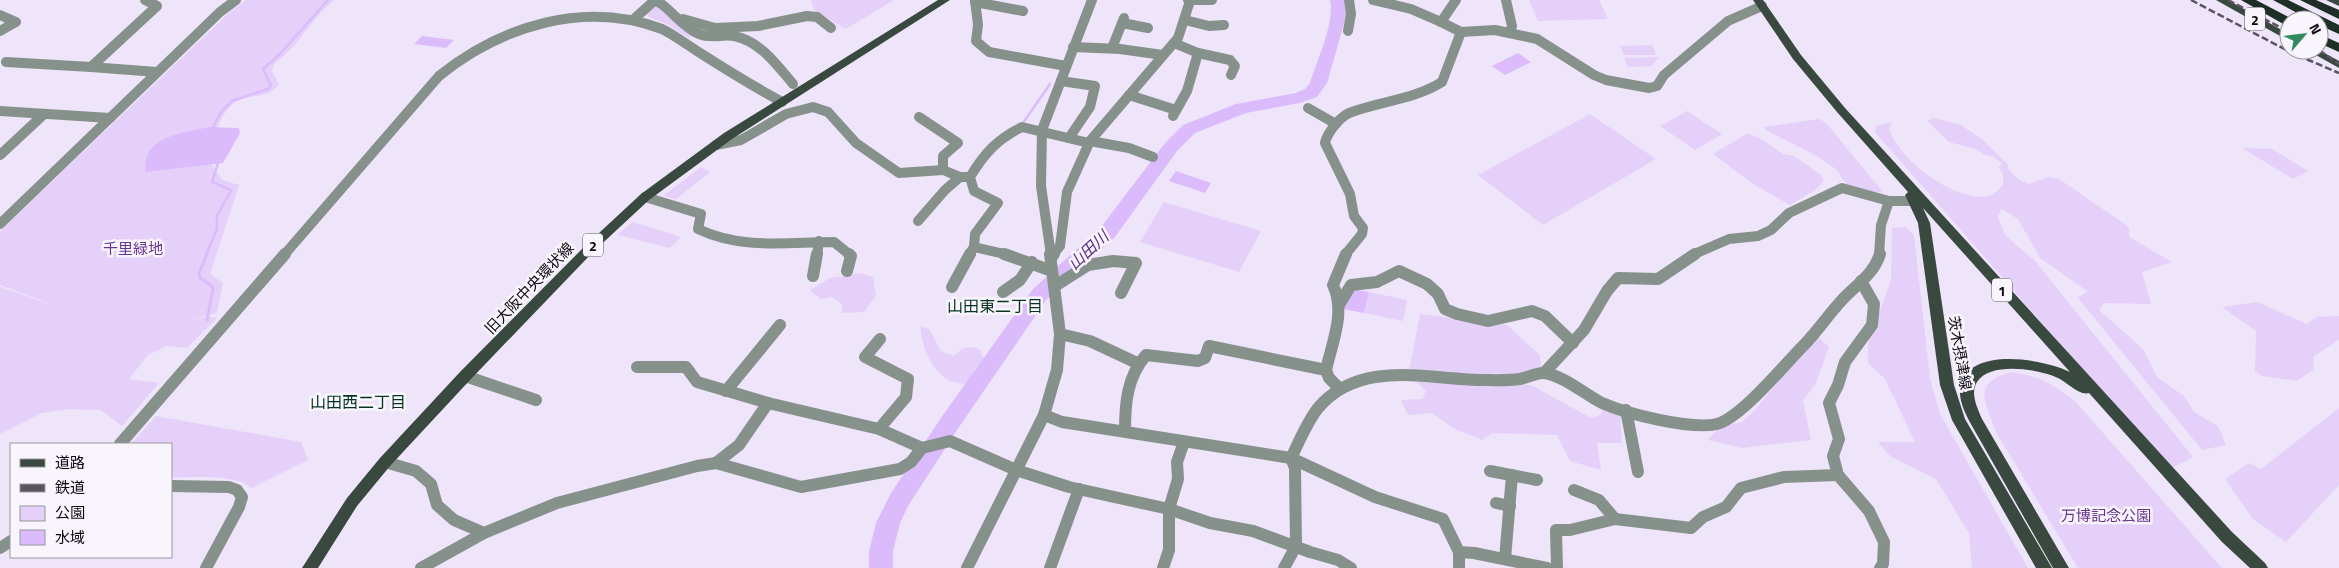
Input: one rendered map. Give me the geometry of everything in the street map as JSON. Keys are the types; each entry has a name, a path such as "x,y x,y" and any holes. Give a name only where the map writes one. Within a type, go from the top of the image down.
{"highway":[{"path":"2247,0 2279,17"},
{"path":"2261,0 2281,10"},
{"path":"2279,0 2339,30"},
{"path":"2306,0 2339,14"}],"main road":[{"name":"旧大阪中央環状線","path":"310,568 352,502 385,462 465,376 589,249 645,198 716,145 945,0"},
{"name":"2","path":"2221,0 2279,32"},
{"path":"2331,0 2339,3"},
{"name":"茨木摂津線","path":"1760,3 1797,56 1907,185 2227,537 2260,568"},
{"name":"茨木摂津線","path":"1907,185 1924,223 1947,385 1959,420 2044,568"},
{"name":"茨木摂津線","path":"2061,568 1976,422 1968,402 1968,386 1979,371 2000,363 2031,366 2064,375 2114,413"}],"street":[{"path":"91,67 157,6 145,0"},
{"path":"0,224 220,12 236,0"},
{"path":"967,568 1044,415 1056,370 1060,334 1057,286 1052,271 1040,186 1042,130 1092,0"},
{"path":"1051,258 1060,246 1067,192 1090,142 1178,38 1185,20 1189,0 1212,0"},
{"path":"1348,31 1351,14 1349,0"},
{"path":"1373,0 1411,9 1461,32 1495,30 1510,32 1547,44 1594,75 1606,80 1649,88 1657,86 1664,75 1728,22 1760,3"},
{"path":"1441,22 1456,0"},
{"path":"1506,0 1512,26 1510,32"},
{"path":"634,19 656,1 681,18 699,34 740,37 761,50 794,84"},
{"path":"1023,11 1010,4 975,1 978,25 976,41 989,52 1066,66"},
{"path":"0,15 16,22 0,31"},
{"path":"121,443 447,68 463,55 488,41 533,24 568,17 592,15 634,19 664,30 782,102"},
{"path":"681,18 715,28 758,26 807,16 817,18 831,28"},
{"path":"1112,48 1123,20 1148,28"},
{"path":"1185,20 1209,26 1224,25"},
{"path":"1340,305 1333,285 1346,255 1362,234 1363,228 1354,216 1350,194 1325,143 1327,134 1347,114 1356,110 1412,97 1442,82 1461,32"},
{"path":"1174,43 1198,53 1230,60 1236,69"},
{"path":"1074,47 1112,48 1163,55"},
{"path":"1129,95 1174,112 1187,91 1198,53"},
{"path":"6,62 157,72"},
{"path":"1061,81 1095,86 1094,98 1081,126 1069,138"},
{"path":"805,98 813,107"},
{"path":"716,145 741,140 786,114 813,107 821,108 828,112 856,143 899,173 943,170 965,177 974,191 998,203 974,233 972,240 974,248 952,286"},
{"path":"1308,108 1336,124"},
{"path":"0,111 110,118"},
{"path":"0,155 43,115"},
{"path":"920,116 942,126 958,143 945,149 943,170"},
{"path":"918,221 945,190 965,177 996,140 1022,127 1042,130 1069,138 1130,148 1153,157"},
{"path":"1284,568 1296,546 1295,468 1292,458 1317,409 1339,388 1367,378 1400,374 1479,380 1520,379 1544,373 1559,360 1595,315 1605,290 1618,278 1658,279 1688,257 1729,239 1758,236 1771,230 1789,213 1842,188 1889,201 1913,201"},
{"path":"645,198 701,214 698,229 711,236 738,243 834,242 851,256 847,271"},
{"path":"1544,373 1566,382 1603,403 1626,410 1661,420 1690,424 1717,424 1737,414 1819,330 1842,301 1876,266 1881,250 1882,225 1889,201"},
{"path":"814,276 819,241"},
{"path":"974,248 1032,262 1052,271"},
{"path":"1057,286 1075,271 1098,263 1121,260 1136,263 1121,293"},
{"path":"1003,292 1020,280 1032,262"},
{"path":"1339,388 1329,378 1326,370 1340,305 1351,285 1377,282 1399,271 1418,277 1427,283 1441,297 1444,309 1463,318 1500,321 1532,311 1545,316 1573,342"},
{"path":"1861,281 1874,304 1872,325 1845,362 1838,385 1829,403 1839,439 1833,456 1838,475 1869,511 1884,542 1883,564 1880,568"},
{"path":"726,391 780,325"},
{"path":"1060,334 1074,335 1110,348 1137,363"},
{"path":"879,429 906,397 908,379 865,357 880,339"},
{"path":"1125,431 1125,400 1137,363 1146,354 1198,362 1205,358 1209,346 1326,370"},
{"path":"638,367 686,367 697,382 768,403 879,429 922,448"},
{"path":"465,376 536,400"},
{"path":"716,463 739,445 768,403"},
{"path":"1626,410 1638,472"},
{"path":"1044,415 1062,422 1281,458 1292,458 1375,496 1443,519 1459,552 1460,568"},
{"path":"421,568 484,533 557,503 697,466 716,463 801,487 900,469 911,462 922,448 950,441 1016,470 1078,489 1169,509 1210,522 1253,532 1296,546 1302,550 1344,561 1351,568"},
{"path":"1163,568 1170,550 1169,509 1178,479 1177,462 1184,442"},
{"path":"385,462 416,471 431,484 437,505 454,520 484,533"},
{"path":"1490,471 1537,480"},
{"path":"1505,559 1512,475"},
{"path":"1557,568 1556,530 1570,530 1615,519 1691,528 1703,517 1726,507 1741,488 1784,478 1838,475"},
{"path":"172,486 229,487 237,490 242,497 239,507 206,568"},
{"path":"1050,568 1078,489"},
{"path":"1574,490 1599,500 1615,519"},
{"path":"1496,503 1510,506"},
{"path":"1459,552 1547,568"}],"green space":[{"name":"千里緑地","path":"246,0 334,0 321,12 293,47 274,65 272,71 279,84 269,93 245,98 234,103 228,108 217,129 209,160 222,180 239,185 210,274 223,283 217,313 193,319 217,318 187,348 167,346 148,355 129,379 159,383 122,426 101,410 69,409 42,413 0,434 0,287 61,308 0,285 0,231 229,13"},
{"path":"811,0 894,0 846,29 814,10"},
{"path":"1529,0 1599,0 1608,19 1538,21"},
{"path":"656,5 694,35 689,38 667,24 649,17 647,13"},
{"path":"1652,45 1656,55 1624,55 1620,46"},
{"path":"1659,57 1652,66 1628,67 1624,58"},
{"path":"1687,111 1722,134 1695,150 1660,126"},
{"path":"1590,114 1656,159 1543,225 1478,175"},
{"path":"1933,118 1959,124 1982,139 2008,165 2009,170 2019,180 2029,184 2048,177 2059,179 2129,227 2129,237 2172,262 2142,272 2151,304 2104,303 2099,310 2143,349 2157,377 2184,396 2194,412 2218,426 2226,445 2202,450 2078,298 2087,291 2040,258 2018,219 2002,209 1997,216 2006,236 2035,261 2193,457 2170,469 1875,132 1876,126 1892,122 1889,129 1904,154 1931,177 1963,194 1978,197 1995,193 2003,185 2003,175 1999,167 2002,163 1992,156 1985,155 1975,149 1949,142 1927,121"},
{"path":"1819,119 1826,123 1882,191 1875,193 1847,185 1836,169 1815,155 1767,131 1764,127"},
{"path":"1748,133 1763,140 1783,154 1794,156 1821,175 1824,181 1815,190 1790,205 1753,184 1713,154"},
{"path":"2242,148 2272,149 2308,171 2293,179"},
{"path":"701,167 710,172 676,199 663,196"},
{"path":"1164,202 1261,231 1239,272 1140,242"},
{"path":"633,222 681,237 670,248 617,235"},
{"path":"1905,227 1914,235 1930,378 1940,414 2028,568 1972,568 1969,533 1936,479 1890,456 1878,442 1915,442 1885,379 1868,363 1868,344 1891,280 1892,228"},
{"path":"861,273 873,277 876,296 864,312 842,313 842,304 832,297 821,299 810,290 830,278"},
{"path":"1369,292 1407,300 1403,321 1364,313"},
{"path":"2258,302 2306,324 2317,317 2339,316 2339,340 2314,356 2313,370 2297,381 2262,376 2255,371 2256,331 2222,307"},
{"path":"1420,314 1507,325 1540,355 1541,367 1519,375 1409,371"},
{"path":"921,326 929,329 941,351 954,356 966,347 981,350 984,360 974,370 974,377 964,384 949,380 940,374 927,355 922,340"},
{"path":"1816,335 1829,347 1815,385 1803,400 1811,440 1742,448 1708,440 1719,427 1742,422 1755,410"},
{"name":"万博記念公園","path":"2012,372 2045,382 2074,400 2222,568 2078,568 1996,432 1988,411 1985,402 1986,388 1999,376"},
{"path":"1415,381 1531,385 1591,418 1599,416 1604,409 1620,412 1622,443 1597,443 1601,470 1570,461 1557,435 1493,433 1482,440 1453,428 1432,413 1408,415 1401,400 1422,399 1426,391"},
{"path":"2339,408 2339,485 2286,542 2253,519 2225,479 2249,463 2261,469"},
{"path":"156,416 301,442 308,460 251,488 244,483 225,478 172,477 172,443 132,443"}],"water":[{"path":"422,36 454,40 446,48 414,44"},
{"path":"1518,53 1531,62 1505,75 1492,66"},
{"path":"209,127 239,128 240,133 223,163 145,172 147,156 151,149 165,138"},
{"path":"1176,171 1211,183 1205,193 1169,181"},
{"path":"1353,289 1369,292 1364,313 1343,309"}],"waterway":[{"path":"213,127 221,112 232,101 268,89 271,85 263,69 280,54 328,0"},
{"name":"山田川","path":"881,568 881,551 888,523 899,500 951,421 1040,294 1108,232 1171,147 1189,129 1242,108 1300,98 1311,93 1318,83 1337,23 1340,10 1338,0"},
{"path":"1023,123 1050,84"},
{"path":"206,255 217,229 217,216 231,190 212,182 218,163"},
{"path":"207,254 199,273 200,278 212,286 213,289 207,320"}],"railway":[{"path":"2191,0 2292,53 2339,73"},
{"path":"2228,0 2279,27"},
{"path":"2329,57 2339,64"}],"district":[{"name":"山田東二丁目","path":"995,306"},
{"name":"山田西二丁目","path":"358,402"}]}
